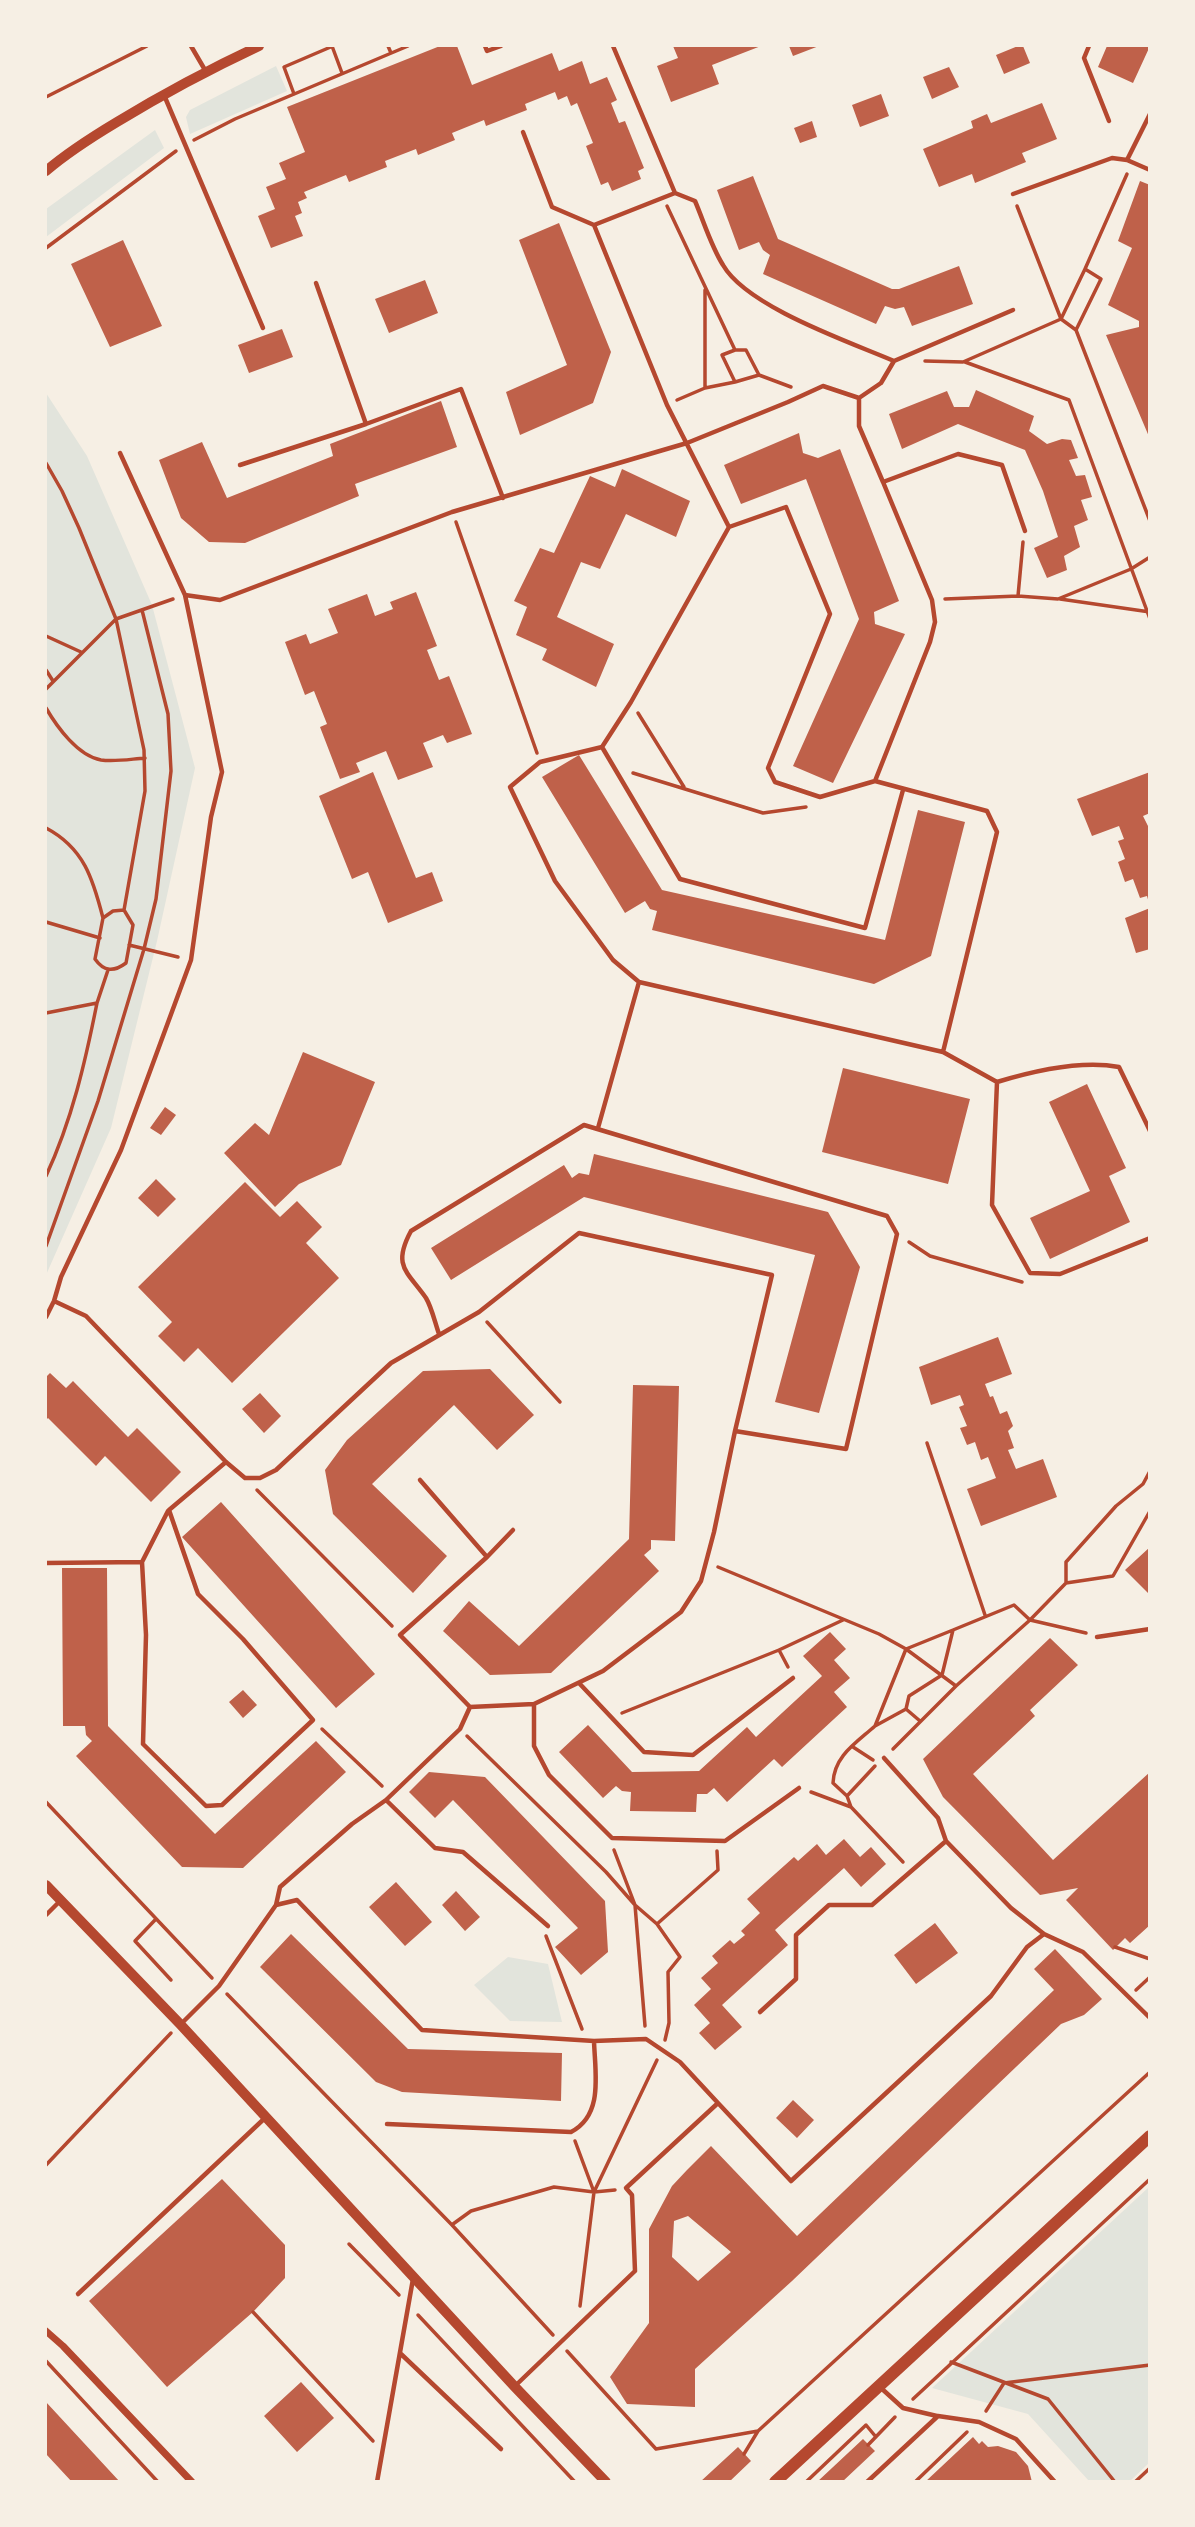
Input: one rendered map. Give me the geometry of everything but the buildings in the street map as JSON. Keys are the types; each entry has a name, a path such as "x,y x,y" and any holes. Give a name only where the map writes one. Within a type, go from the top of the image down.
{"main road":[{"path":"775,2482 1150,2136"}],"street":[{"path":"46,171 88,140 163,94 259,46"},
{"path":"46,1885 180,2024 606,2482"},
{"path":"46,2331 192,2482"}],"lane":[{"path":"191,46 206,71"},
{"path":"485,46 487,51 501,46"},
{"path":"613,46 675,193"},
{"path":"1089,46 1084,58 1109,121"},
{"path":"163,94 263,328"},
{"path":"1127,160 1150,114"},
{"path":"523,132 552,207 594,225 667,405 729,527"},
{"path":"1013,194 1112,158 1127,160 1150,170"},
{"path":"594,225 675,193 695,201 723,267 738,282 776,310 894,361"},
{"path":"316,283 366,424"},
{"path":"859,398 881,383 894,361 1013,310"},
{"path":"185,595 220,600 452,512 687,443 823,386 859,398"},
{"path":"240,465 366,424 461,389 503,498"},
{"path":"859,398 859,426 932,600 935,622 930,642 875,781"},
{"path":"46,1317 61,1278 121,1150 191,960 211,817 222,772 185,595 120,453"},
{"path":"883,482 958,454 1002,465 1024,531"},
{"path":"943,1052 997,832 987,811 875,781 820,797 775,782 768,768 830,614 786,507 729,527 631,702 602,747 540,762 510,787 555,881 613,960 639,982 943,1052 997,1083 1026,1073 1103,1064 1119,1067 1150,1131"},
{"path":"602,747 680,879 865,928 904,790"},
{"path":"598,1128 639,982"},
{"path":"997,1083 992,1205 1030,1273 1059,1274 1150,1238"},
{"path":"439,1334 427,1300 405,1274 402,1247 411,1231 584,1125 887,1216 897,1234 846,1449 736,1431"},
{"path":"54,1301 86,1316 226,1462 245,1478 260,1478 276,1470 391,1363 479,1312 579,1233 772,1275 701,1581 681,1612 603,1671 534,1704 470,1707 400,1635 513,1530"},
{"path":"169,1510 198,1594 243,1639 313,1720 222,1805 206,1806 143,1744 146,1635 142,1562 169,1510 226,1462"},
{"path":"420,1480 487,1557"},
{"path":"46,1563 142,1562"},
{"path":"1097,1637 1150,1629"},
{"path":"579,1683 643,1752 693,1755 793,1678"},
{"path":"534,1704 534,1746 549,1775 612,1838 725,1841 799,1788"},
{"path":"180,2024 219,1986 276,1905 280,1887 352,1824 386,1800 460,1729 470,1707"},
{"path":"884,1758 938,1818 946,1841 1011,1908 1044,1934 1083,1952 1150,2018"},
{"path":"386,1800 435,1848 463,1852 548,1926"},
{"path":"760,2012 796,1979 796,1935 830,1905 872,1905 946,1841"},
{"path":"46,1915 60,1900"},
{"path":"276,1905 298,1900 422,2030 586,2041 646,2039 680,2062 791,2180 991,1996 1027,1947 1044,1934"},
{"path":"387,2124 571,2132 582,2127 596,2102 594,2041"},
{"path":"514,2386 635,2271 632,2195 626,2188 718,2103"},
{"path":"78,2294 266,2117"},
{"path":"377,2482 414,2276"},
{"path":"400,2354 500,2449"},
{"path":"878,2386 903,2408 979,2422 1016,2439 1055,2482"},
{"path":"867,2482 938,2416"}],"path":[{"path":"46,97 147,46"},
{"path":"294,94 284,67 332,46 342,74"},
{"path":"388,46 391,52"},
{"path":"46,247 185,144 408,46"},
{"path":"962,362 1061,319 1128,172 1127,160"},
{"path":"1013,194 1061,319 1076,330 1150,521"},
{"path":"663,196 735,350"},
{"path":"1076,330 1101,279 1085,269"},
{"path":"705,288 705,388"},
{"path":"735,382 722,355 735,350 747,350 759,375"},
{"path":"894,361 962,362 1069,400 1150,619"},
{"path":"667,405 705,388 759,375 807,392"},
{"path":"46,463 79,528 116,620 145,758 145,790 124,910 133,925 126,962 119,968 108,970 96,959 103,918 86,864 67,842 46,828"},
{"path":"452,512 540,762"},
{"path":"1018,596 1024,531"},
{"path":"1058,598 1131,569 1150,557"},
{"path":"46,689 116,620 185,595"},
{"path":"932,600 1018,596 1058,598 1147,611"},
{"path":"46,1246 98,1101 144,949 156,899 171,771 168,714 142,610"},
{"path":"46,636 81,652"},
{"path":"46,670 53,681"},
{"path":"631,702 685,789"},
{"path":"46,708 71,740 94,758 116,761 145,758"},
{"path":"614,768 763,813 806,807"},
{"path":"103,918 113,911 124,910"},
{"path":"46,922 100,938"},
{"path":"130,945 191,960"},
{"path":"46,1176 64,1135 82,1077 97,1003 108,970"},
{"path":"46,1013 97,1003"},
{"path":"897,1234 930,1256 1027,1283 1030,1273"},
{"path":"479,1312 560,1402"},
{"path":"927,1443 985,1615"},
{"path":"1066,1583 1066,1562 1116,1506 1143,1484 1150,1471"},
{"path":"245,1478 400,1635"},
{"path":"884,1758 1066,1583 1113,1576 1150,1511"},
{"path":"706,1562 879,1634 906,1649 956,1686"},
{"path":"874,1726 906,1649 985,1615 1014,1605 1030,1620 1097,1637"},
{"path":"611,1718 779,1650 843,1620"},
{"path":"911,1871 851,1807 847,1796 833,1783 833,1772 840,1756 874,1726 906,1709 909,1696 942,1675 953,1630"},
{"path":"779,1650 793,1678"},
{"path":"906,1709 921,1722"},
{"path":"313,1720 392,1794"},
{"path":"460,1729 657,1924 680,1957 668,1972 669,2023 662,2049 593,2192 577,2326"},
{"path":"847,1796 877,1763 852,1747"},
{"path":"799,1788 851,1807"},
{"path":"46,1802 155,1920 453,2225 656,2449 758,2431"},
{"path":"612,1838 612,1845 635,1905 646,2039"},
{"path":"657,1924 718,1870 716,1840"},
{"path":"155,1920 135,1941 171,1980"},
{"path":"548,1926 545,1938 555,1957 586,2041"},
{"path":"1115,1947 1150,1959"},
{"path":"1129,1996 1150,1977"},
{"path":"46,2165 180,2024"},
{"path":"744,2454 758,2431 1150,2072"},
{"path":"571,2132 593,2192"},
{"path":"868,2445 951,2362 1150,2179"},
{"path":"453,2225 471,2211 554,2188 593,2192 626,2188"},
{"path":"349,2244 403,2298"},
{"path":"408,2305 575,2482"},
{"path":"253,2312 382,2451"},
{"path":"46,2361 158,2482"},
{"path":"951,2362 1048,2399 1115,2482"},
{"path":"1004,2383 1150,2365"},
{"path":"915,2482 979,2422 1004,2383"},
{"path":"806,2482 866,2425 876,2437"},
{"path":"1135,2482 1150,2468"}],"shaded area":[{"path":"276,66 287,91 190,134 186,117 190,110"},
{"path":"155,130 164,148 46,237 46,209"},
{"path":"46,393 87,456 152,605 195,768 157,941 111,1128 46,1275"},
{"path":"508,1957 548,1964 562,2022 510,2021 474,1985"},
{"path":"1149,2187 1149,2463 1130,2481 1089,2481 1028,2414 932,2388"}]}
